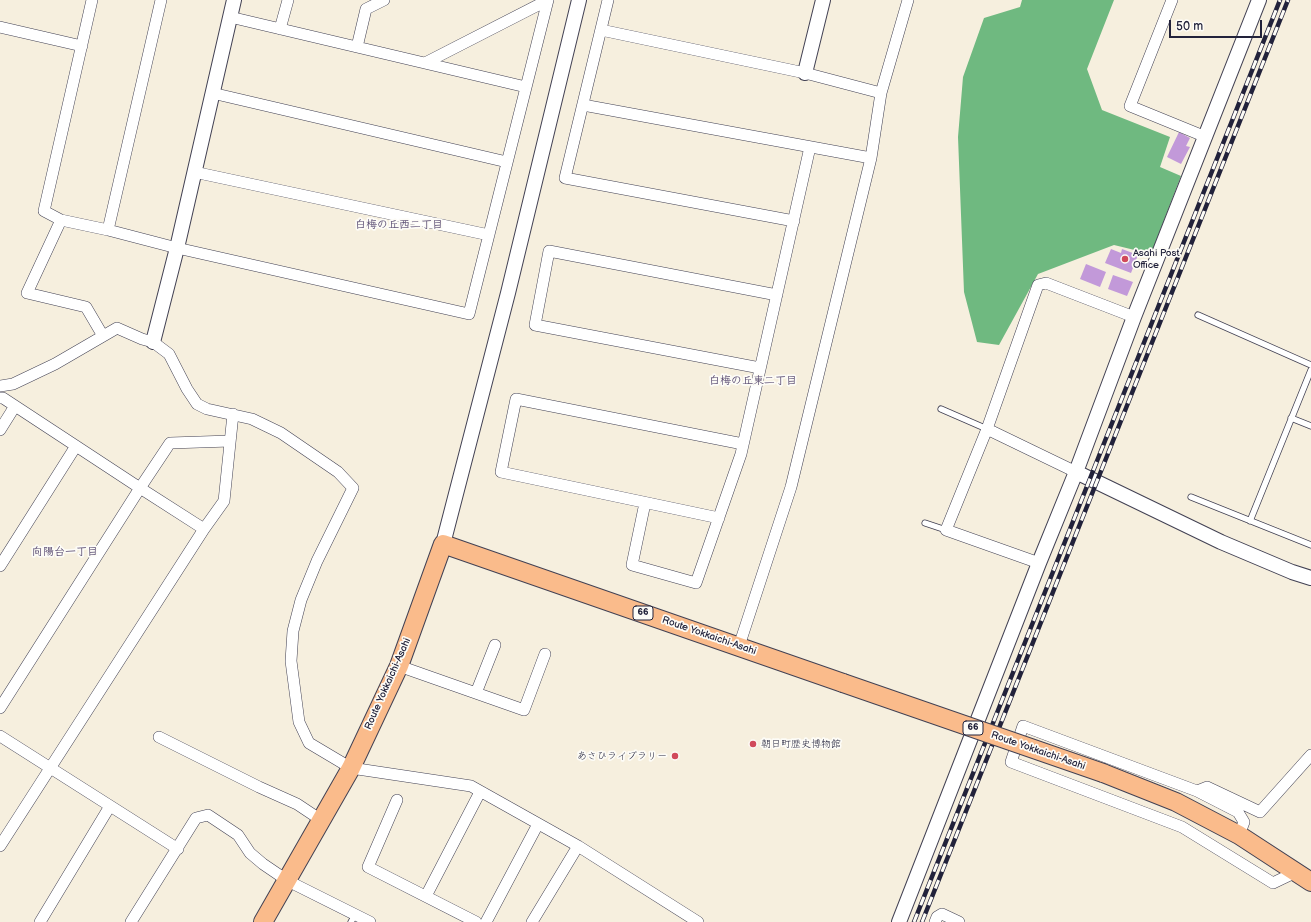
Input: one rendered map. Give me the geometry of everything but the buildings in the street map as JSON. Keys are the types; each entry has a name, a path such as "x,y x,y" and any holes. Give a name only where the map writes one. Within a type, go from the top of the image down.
{"main road":[{"name":"Route Yokkaichi-Asahi","path":"263,922 288,881 350,768 399,666 443,544 1103,773 1176,802 1239,835 1311,882"}],"street":[{"path":"92,0 44,211 61,220 108,230 177,248 469,314 548,0"},
{"path":"108,230 161,0"},
{"path":"153,342 177,248 234,0"},
{"path":"280,29 288,0"},
{"path":"357,47 366,9 384,0"},
{"path":"425,63 548,0"},
{"path":"443,544 508,293 579,0"},
{"path":"608,0 602,30 565,178 794,221"},
{"path":"805,73 823,0"},
{"path":"739,646 791,487 871,158 881,93 908,0"},
{"path":"1172,0 1130,106 1206,137"},
{"path":"899,922 1076,472 1134,317 1259,0"},
{"path":"230,17 526,87"},
{"path":"0,27 82,46"},
{"path":"602,30 805,73 881,93"},
{"path":"212,93 507,162"},
{"path":"583,105 871,158"},
{"path":"644,503 632,565 696,583 741,454 810,147"},
{"path":"194,172 489,235"},
{"path":"61,220 26,293 86,307 103,336"},
{"path":"760,368 535,325 549,251 777,295"},
{"path":"1039,563 946,530 987,429 1038,286 1046,283 1134,317"},
{"path":"0,386 13,384 55,364 117,328 153,342 169,354 187,389 197,404 206,409 252,419 281,433 338,472 353,488 301,600 293,631 291,661 299,722 309,743 350,768 471,786 578,846 694,921"},
{"path":"0,398 3,398 204,529"},
{"path":"719,518 501,472 516,399 743,444"},
{"path":"0,430 15,406"},
{"path":"0,846 204,529 224,501 233,414"},
{"path":"987,429 1221,542 1292,572 1311,578"},
{"path":"0,708 170,443 230,441"},
{"path":"0,566 76,446"},
{"path":"476,693 495,645"},
{"path":"399,666 524,710 545,654"},
{"path":"1239,835 1244,822 1238,812 1197,791 1023,726 1011,762 1182,827 1273,883 1296,872"},
{"path":"0,736 178,849"},
{"path":"159,736 259,787 297,804 321,820"},
{"path":"1197,791 1208,787 1260,812 1311,755"},
{"path":"426,896 480,792"},
{"path":"397,800 368,867 476,922"},
{"path":"40,922 110,806"},
{"path":"131,922 196,818 208,815 238,835 250,853 288,881 353,918 370,922"},
{"path":"486,922 538,824"},
{"path":"532,922 578,846"},
{"path":"935,922 937,917 942,914 959,922"}],"lane":[{"path":"1198,315 1311,364"},
{"path":"1250,521 1311,370"},
{"path":"941,409 987,429"},
{"path":"1291,418 1311,426"},
{"path":"1191,497 1311,545"},
{"path":"925,523 946,530"}],"green space":[{"path":"1022,0 1114,0 1087,69 1102,110 1170,137 1160,167 1181,176 1151,254 1114,245 1038,274 999,345 977,342 964,292 958,137 963,77 984,18 1020,7"}],"railway":[{"path":"914,922 1280,0"},
{"path":"922,922 1288,0"}],"place":[{"name":"Asahi Post Office","path":"1125,259"},
{"name":"朝日町歴史博物館","path":"753,744"},
{"name":"あさひライブラリー","path":"675,756"}],"district":[{"name":"白梅の丘西二丁目","path":"399,225"},
{"name":"白梅の丘東二丁目","path":"753,381"},
{"name":"向陽台一丁目","path":"65,552"}]}
